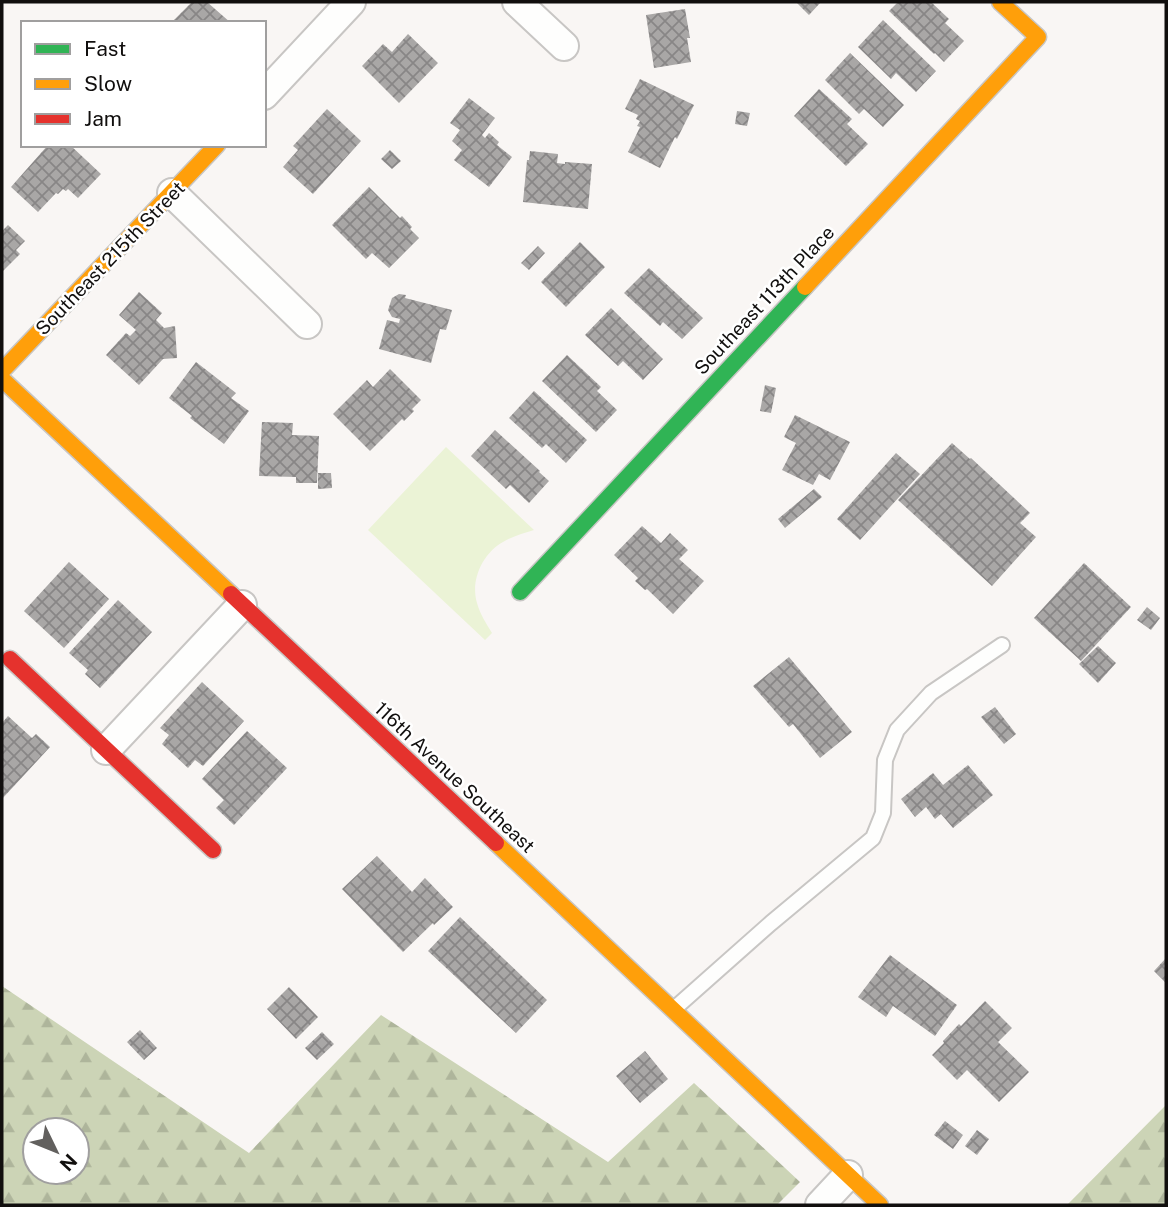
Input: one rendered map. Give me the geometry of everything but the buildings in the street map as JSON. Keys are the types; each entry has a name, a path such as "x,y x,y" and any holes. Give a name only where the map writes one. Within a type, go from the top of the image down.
{"street":[{"path":"266,93 351,2"},
{"path":"517,2 564,46"},
{"name":"Southeast 113th Place","path":"520,592 1038,37 1000,2"},
{"name":"Southeast 215th Street","path":"2,371 215,147"},
{"path":"172,193 307,324"},
{"name":"116th Avenue Southeast","path":"2,379 880,1205"},
{"path":"106,750 242,605"},
{"path":"10,659 213,849"},
{"path":"820,1205 848,1175"}],"lane":[{"path":"673,1010 873,838 883,813 885,760 897,730 931,693 1002,645"}],"green space":[{"path":"446,447 534,530 496,547 480,568 475,594 480,611 492,633 485,640 368,530"},
{"path":"2,986 249,1153 381,1015 608,1162 694,1083 800,1182 777,1205 2,1205"},
{"path":"1166,1105 1166,1205 1067,1205"}],"traffic: fast":[{"path":"520,592 805,287"}],"traffic: slow":[{"path":"805,287 1038,37 1000,2"},
{"path":"2,371 215,147"},
{"path":"2,379 231,594"},
{"path":"496,843 880,1205"}],"traffic: jam":[{"path":"231,594 496,843"},
{"path":"10,659 213,850"}]}
